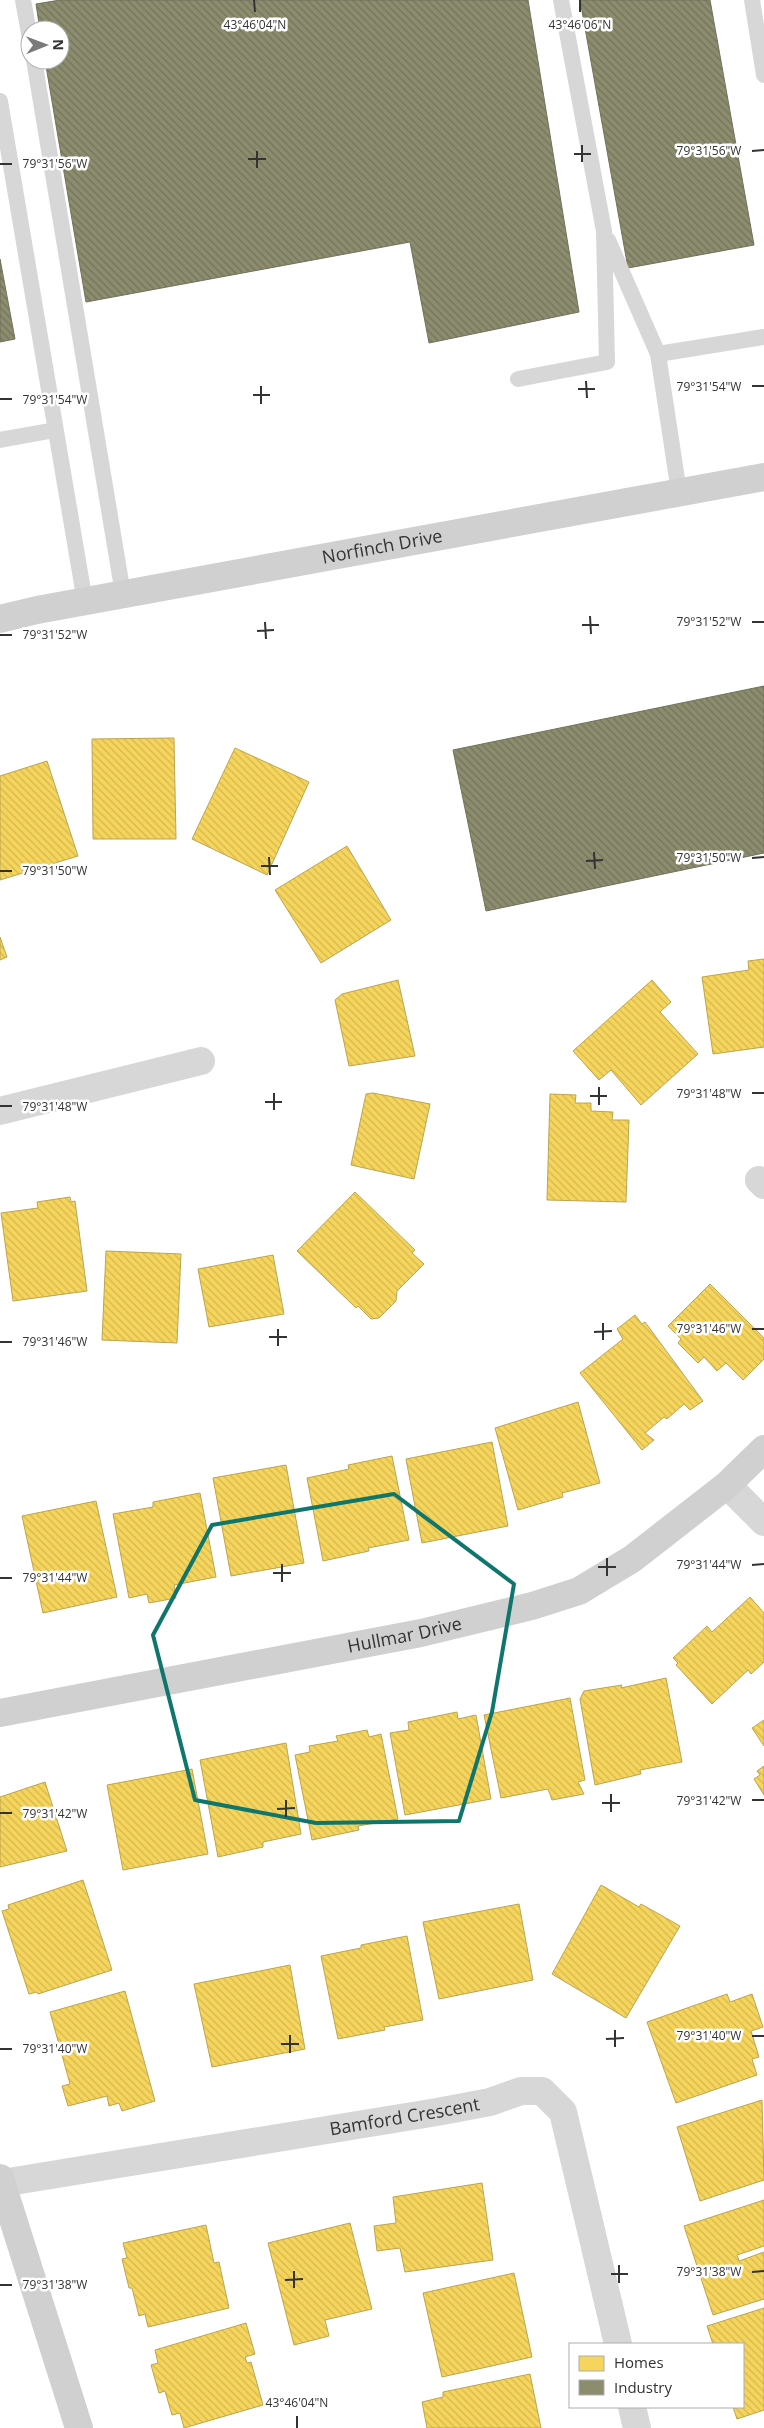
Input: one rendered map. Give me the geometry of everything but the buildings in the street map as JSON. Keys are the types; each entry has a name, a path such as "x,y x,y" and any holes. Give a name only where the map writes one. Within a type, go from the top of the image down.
{"street":[{"name":"Norfinch Drive","path":"0,619 123,594 764,477"},
{"path":"0,1111 201,1061"},
{"name":"Hullmar Drive","path":"0,1713 421,1633 532,1606 579,1590 632,1559 726,1485 764,1449"},
{"path":"726,1485 764,1522"},
{"name":"Bamford Crescent","path":"1,2181 437,2112 490,2102 521,2091 542,2091 563,2112 618,2343"},
{"path":"1,2181 79,2428"},
{"path":"632,2408 637,2428"}],"lane":[{"path":"24,0 27,20"},
{"path":"518,379 607,362 604,231 561,0"},
{"path":"752,0 764,75"},
{"path":"36,70 123,594"},
{"path":"0,101 85,602"},
{"path":"604,231 658,354 679,492"},
{"path":"658,354 764,337"},
{"path":"0,440 55,430"}],"highlighted area":[{"path":"394,1494 514,1584 492,1712 459,1821 316,1823 195,1800 153,1635 212,1525"}]}
